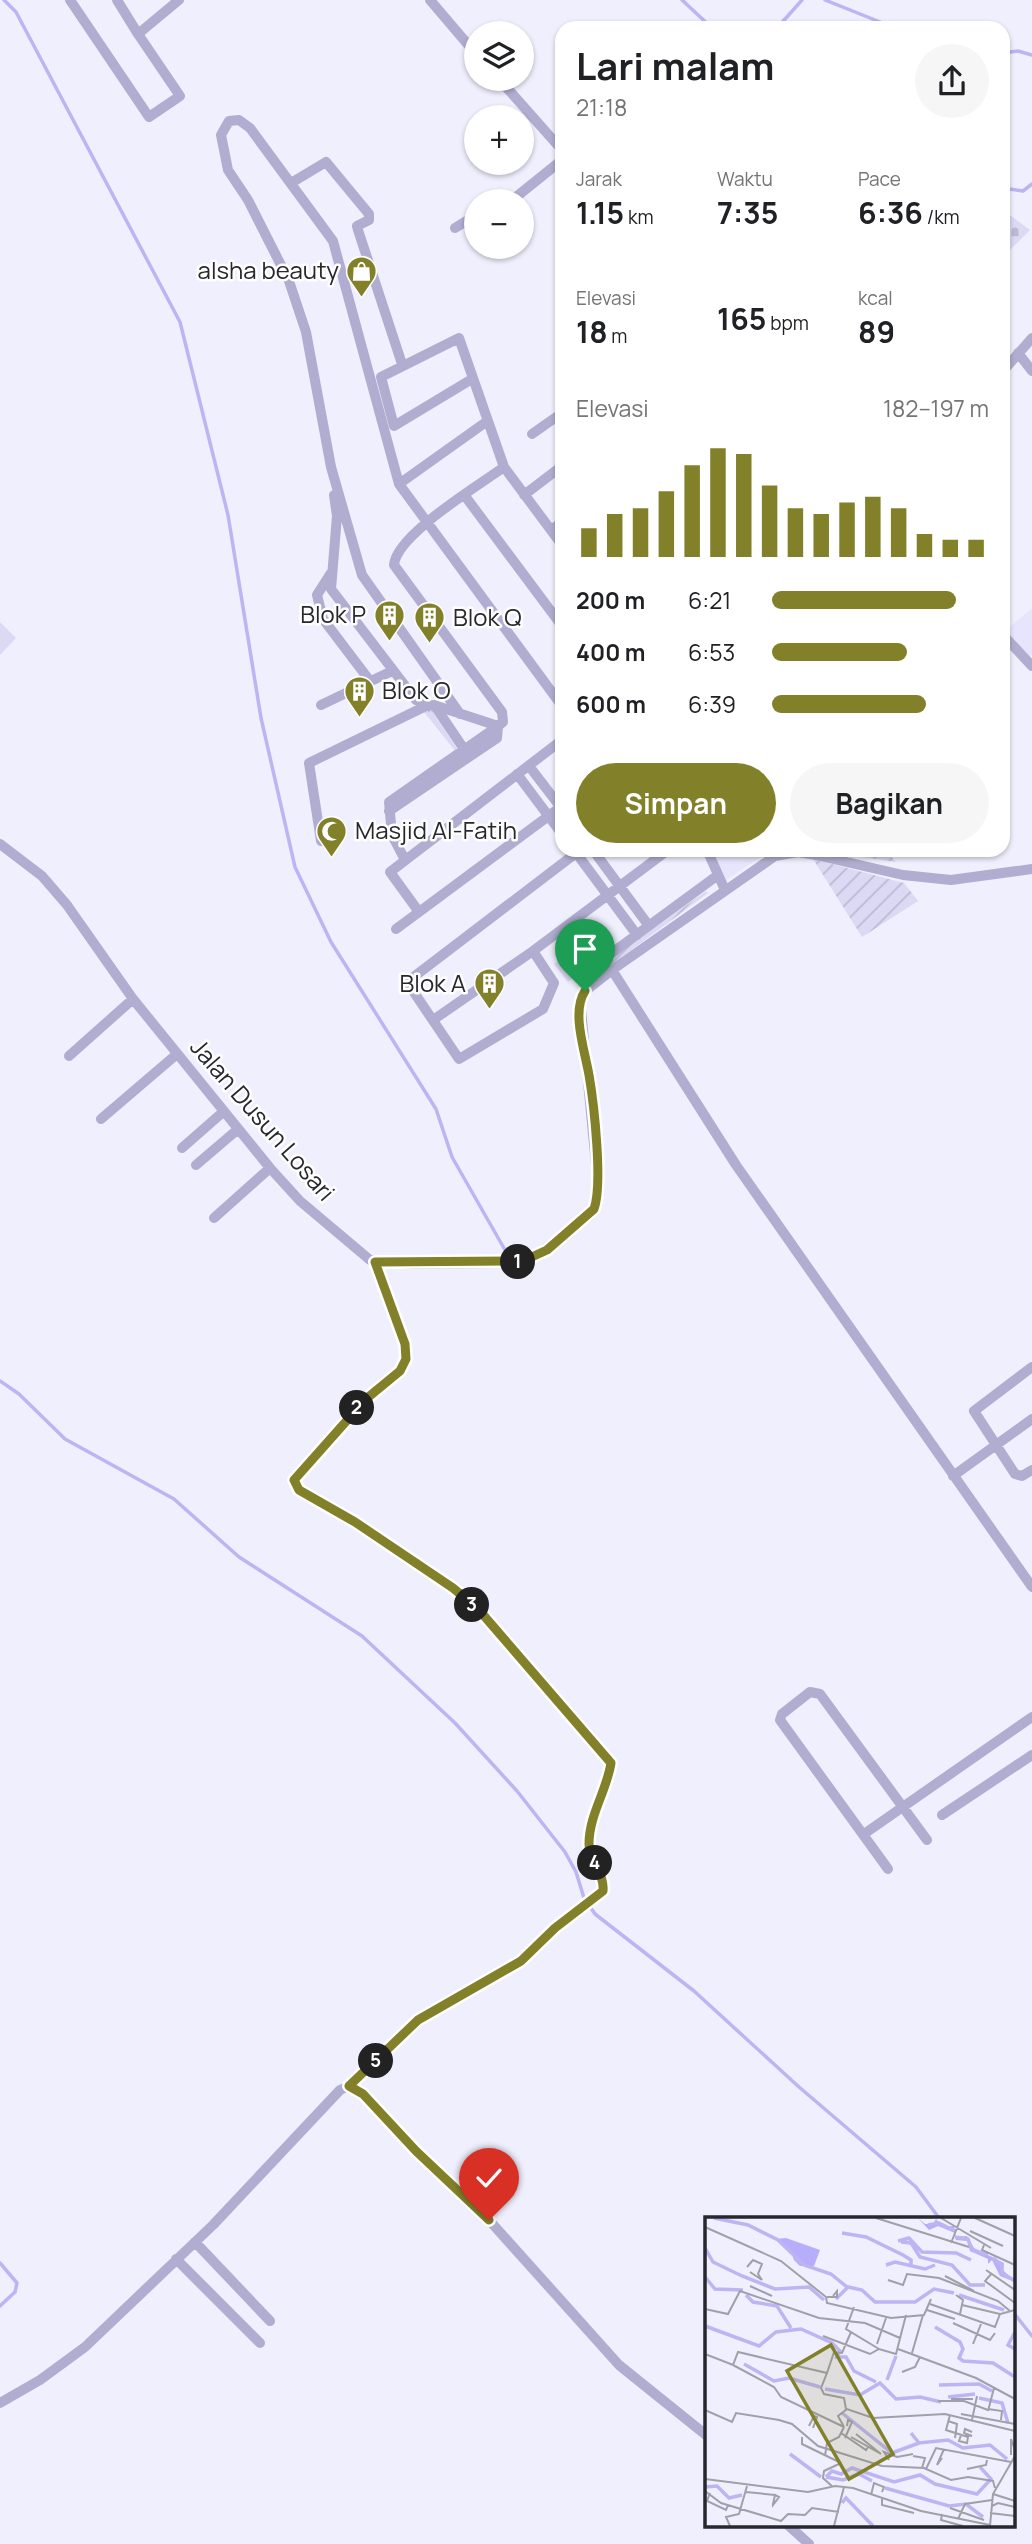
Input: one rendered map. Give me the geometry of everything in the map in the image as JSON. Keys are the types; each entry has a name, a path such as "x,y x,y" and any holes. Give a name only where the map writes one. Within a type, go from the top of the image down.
{"street":[{"path":"71,0 149,117 180,96 117,0"},
{"path":"430,0 464,40"},
{"path":"138,34 172,2"},
{"path":"510,91 555,142"},
{"path":"498,726 416,700 331,589 337,516 331,467 306,332 289,281 248,200 228,170 223,128 229,121 239,120 250,128 332,241 399,484 555,697"},
{"path":"291,183 326,162 369,214 369,220 357,226 402,364"},
{"path":"526,189 555,166"},
{"path":"455,228 464,222"},
{"path":"472,379 394,426 381,377 402,364 459,338 486,422 504,467 555,535"},
{"path":"1010,363 1032,338"},
{"path":"1018,353 1032,371"},
{"path":"532,434 555,418"},
{"path":"399,484 486,422"},
{"path":"331,467 362,575 460,714"},
{"path":"405,860 392,835 389,802 503,722 502,712 394,565 394,556 407,538 504,467"},
{"path":"524,495 555,471"},
{"path":"465,496 555,617"},
{"path":"551,530 555,527"},
{"path":"332,571 317,595 323,619 370,681"},
{"path":"1010,642 1032,666"},
{"path":"321,705 392,671"},
{"path":"430,706 448,723 464,749"},
{"path":"321,841 310,763 430,706"},
{"path":"448,723 460,714"},
{"path":"389,811 497,738 498,726"},
{"path":"419,912 390,872 555,745"},
{"path":"529,765 555,799"},
{"path":"517,774 555,825"},
{"path":"396,929 555,811"},
{"name":"Jalan Dusun Losari","path":"0,844 50,886 88,932 133,999 270,1168 300,1201 375,1262"},
{"path":"533,951 554,983 543,1009 459,1059 407,982 569,857"},
{"path":"581,857 637,935"},
{"path":"598,857 649,926"},
{"path":"433,1020 533,951 659,857"},
{"path":"710,857 725,890"},
{"path":"585,991 774,857"},
{"path":"822,857 921,878 964,879 1032,869"},
{"path":"0,2403 40,2380 85,2347 195,2242 331,2098 349,2086 418,2020 505,1972 603,1891 604,1882 591,1857 589,1844 596,1810 610,1772 611,1763 607,1755 479,1610 453,1588 366,1529 295,1486 298,1473 366,1399 400,1371 406,1359 405,1344 375,1262 523,1261 547,1250 590,1215 597,1201 597,1175 591,1084 579,1006 585,991 584,978 590,969 718,875"},
{"path":"612,970 736,1166 1032,1587"},
{"path":"69,1056 133,999"},
{"path":"102,1119 177,1054"},
{"path":"181,1148 223,1112"},
{"path":"196,1166 237,1129"},
{"path":"214,1218 270,1168"},
{"path":"1032,1367 975,1408 974,1413 1015,1474 1022,1476 1032,1470"},
{"path":"953,1476 1032,1419"},
{"path":"888,1869 780,1720 782,1714 810,1692 820,1694 927,1840"},
{"path":"864,1834 1032,1717"},
{"path":"942,1815 1032,1755"},
{"path":"349,2086 363,2094 416,2151 489,2220 618,2365 705,2434"},
{"path":"195,2242 270,2321"},
{"path":"176,2259 260,2343"},
{"path":"789,2526 809,2544"}],"shaded area":[{"path":"1032,608 1032,654 1028,657 1010,637 1010,627"},
{"path":"714,857 761,857 726,880"}],"green space":[{"path":"1010,215 1030,230 1010,250"},
{"path":"0,622 16,638 0,655"},
{"path":"431,709 458,750 456,752 424,712"},
{"path":"862,857 891,857 896,862"},
{"path":"813,859 904,883 918,901 862,937"},
{"path":"706,891 708,893 595,977 594,971"},
{"path":"581,944 594,961 568,982 554,964"}],"waterway":[{"path":"4,0 16,12 180,322 228,515 261,718 295,867 331,942 436,1109 452,1157 505,1250"},
{"path":"682,0 704,21"},
{"path":"783,21 802,0"},
{"path":"825,0 878,21"},
{"path":"1010,52 1018,51 1032,55"},
{"path":"1010,189 1023,191 1032,184"},
{"path":"0,1381 19,1394 65,1439 174,1499 239,1557 362,1636 455,1723 517,1791 565,1852 576,1872 584,1898 595,1914 694,1991 799,2087 916,2187 938,2217"},
{"path":"0,2263 17,2283 15,2292 0,2306"},
{"path":"1014,2313 1032,2336"}],"place":[{"name":"alsha beauty","path":"362,298"},
{"name":"Blok P","path":"389,642"},
{"name":"Blok Q","path":"430,645"},
{"name":"Blok O","path":"359,718"},
{"name":"Masjid Al-Fatih","path":"332,858"},
{"name":"Blok A","path":"489,1011"}],"route":[{"path":"489,2220 416,2151 363,2094 349,2086 418,2020 521,1961 555,1928 585,1908 603,1891 604,1882 591,1857 589,1844 590,1831 611,1763 607,1755 479,1610 453,1588 355,1522 299,1490 294,1480 343,1422 400,1371 406,1359 405,1344 375,1262 413,1264 523,1261 547,1250 594,1209 597,1201 597,1175 591,1084 579,1006 585,991"}]}
